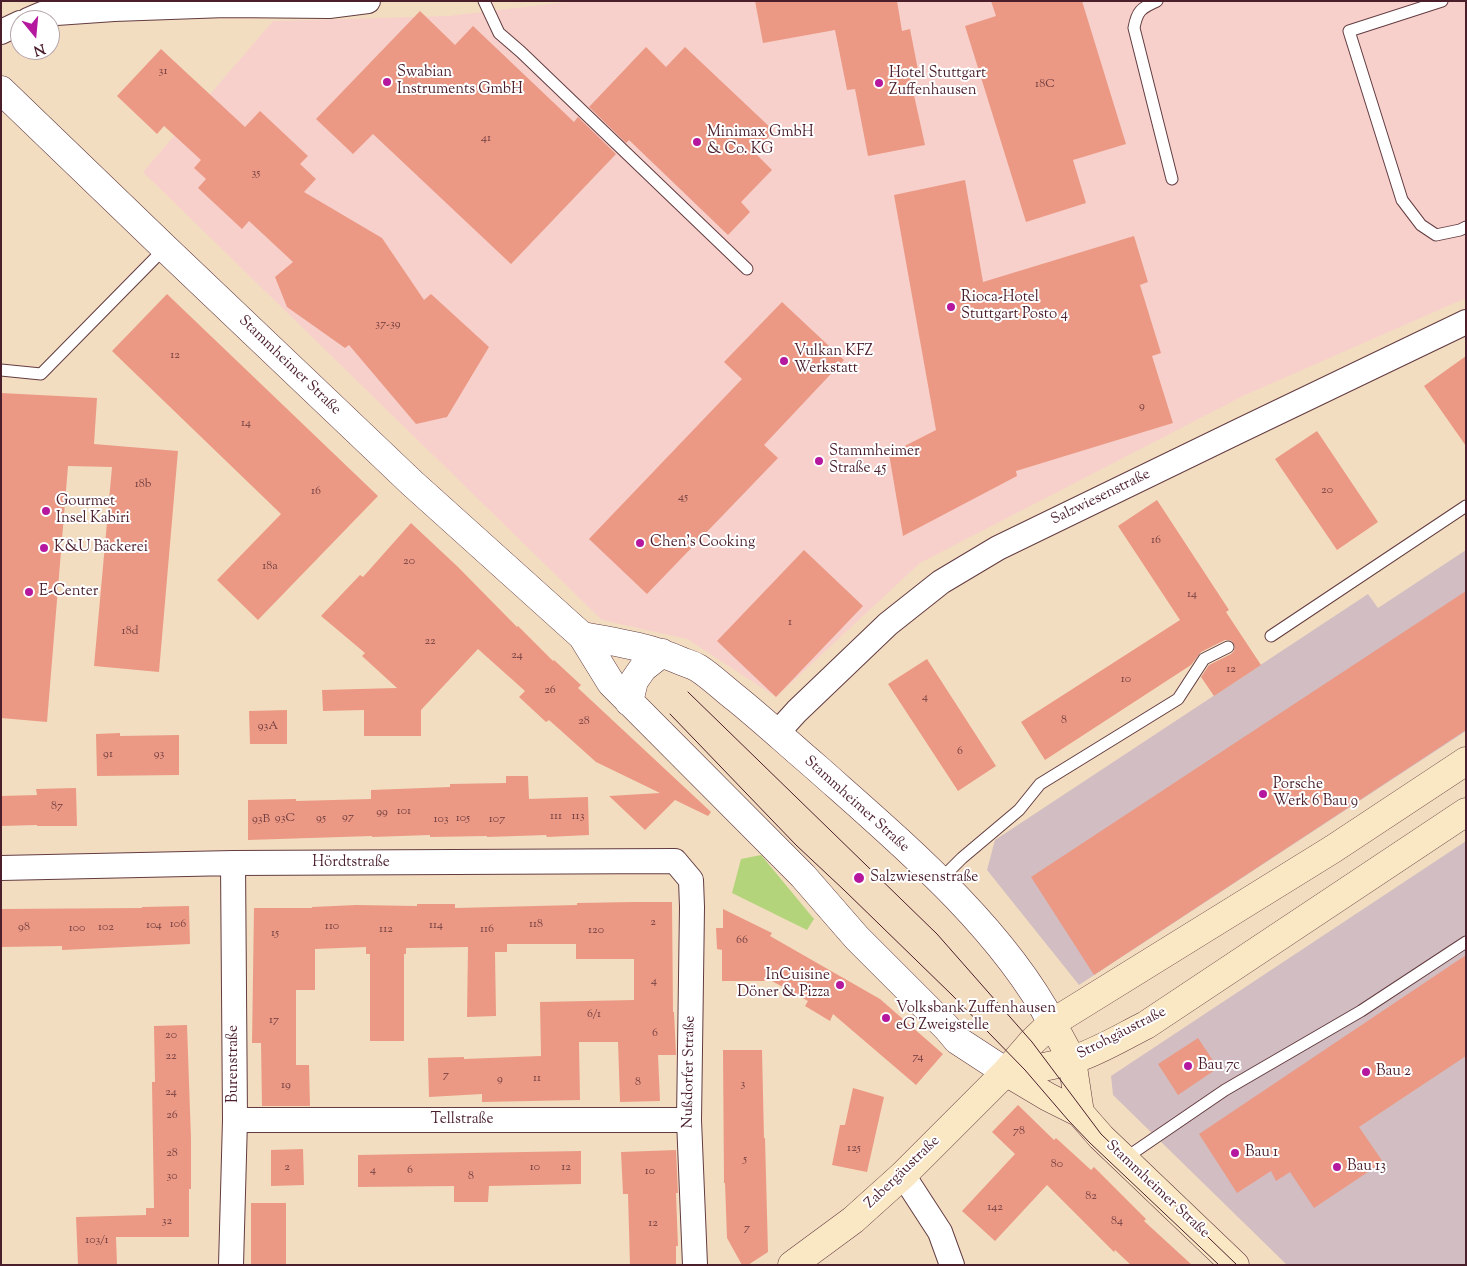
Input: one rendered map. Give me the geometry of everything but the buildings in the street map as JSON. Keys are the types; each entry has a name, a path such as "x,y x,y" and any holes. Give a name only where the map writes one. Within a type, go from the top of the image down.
{"main road":[{"path":"1006,1072 1032,1042 1052,1023 1333,850 1466,761"},
{"name":"Strohgäustraße","path":"1006,1072 1034,1069 1072,1060 1103,1048 1146,1025 1466,812"},
{"name":"Stammheimer Straße","path":"1052,1023 1072,1060 1080,1113"},
{"name":"Stammheimer Straße","path":"1006,1072 1048,1097 1080,1113 1124,1159 1235,1265"},
{"name":"Zabergäustraße","path":"792,1265 853,1220 903,1175 1006,1072"}],"street":[{"path":"60,13 226,5 284,4 329,6 368,1"},
{"name":"Stammheimer Straße","path":"1,90 412,483 582,636 611,683 803,876 857,938 957,1040 1006,1072"},
{"name":"Salzwiesenstraße","path":"777,733 797,711 888,624 941,582 998,548 1466,322"},
{"name":"Stammheimer Straße","path":"582,636 626,643 662,652 697,667 777,733 900,843 939,881 981,924 1017,968 1052,1023"},
{"path":"629,702 634,681 643,668 662,652"},
{"name":"Hördtstraße","path":"1,868 233,863 675,861 691,880"},
{"name":"Burenstraße","path":"231,1265 235,1120 233,863"},
{"name":"Nußdorfer Straße","path":"691,880 688,1120 695,1265"},
{"name":"Tellstraße","path":"235,1120 688,1120"},
{"path":"903,1175 940,1232 952,1265"}],"lane":[{"path":"484,1 499,33 522,52 747,269"},
{"path":"1157,1 1144,6 1136,16 1134,28 1172,179"},
{"path":"1442,1 1349,31 1402,200 1422,226 1436,235 1466,227"},
{"path":"1,370 41,374 165,248"},
{"path":"1271,636 1466,506"},
{"path":"939,881 962,858 1019,810 1040,784 1178,699 1204,659 1228,646"},
{"path":"1124,1159 1225,1090 1361,1011 1466,942"}],"shaded area":[{"path":"574,1 1466,1 1466,298 1243,396 920,563 776,697 687,639 602,620 143,172 273,21 449,16"},
{"name":"Porsche Werk 6 Bau 9","path":"1466,550 1466,731 1079,985 987,870 995,840 1368,594 1378,608"},
{"path":"1466,841 1466,1265 1287,1265 1113,1095 1111,1076"}],"green space":[{"path":"761,855 814,919 807,930 732,893 741,859"}],"tram line":[{"path":"688,692 937,934 1032,1042 1101,1134 1237,1265"},
{"path":"670,714 796,845 952,995 1025,1070 1090,1143 1219,1265"}],"place":[{"name":"Swabian Instruments GmbH","path":"387,82"},
{"name":"Hotel Stuttgart Zuffenhausen","path":"879,83"},
{"name":"Minimax GmbH & Co. KG","path":"697,142"},
{"name":"Rioca-Hotel Stuttgart Posto 4","path":"951,307"},
{"name":"Vulkan KFZ Werkstatt","path":"784,361"},
{"name":"Stammheimer Straße 45","path":"819,461"},
{"name":"Gourmet Insel Kabiri","path":"46,511"},
{"name":"Chen's Cooking","path":"640,543"},
{"name":"K&U Bäckerei","path":"44,548"},
{"name":"E-Center","path":"29,592"},
{"name":"Porsche Werk 6 Bau 9","path":"1263,794"},
{"name":"Salzwiesenstraße","path":"859,878"},
{"name":"InCuisine Döner & Pizza","path":"840,985"},
{"name":"Volksbank Zuffenhausen eG Zweigstelle","path":"886,1018"},
{"name":"Bau 7c","path":"1188,1066"},
{"name":"Bau 2","path":"1366,1072"},
{"name":"Bau 1","path":"1235,1153"},
{"name":"Bau 13","path":"1337,1167"}]}
